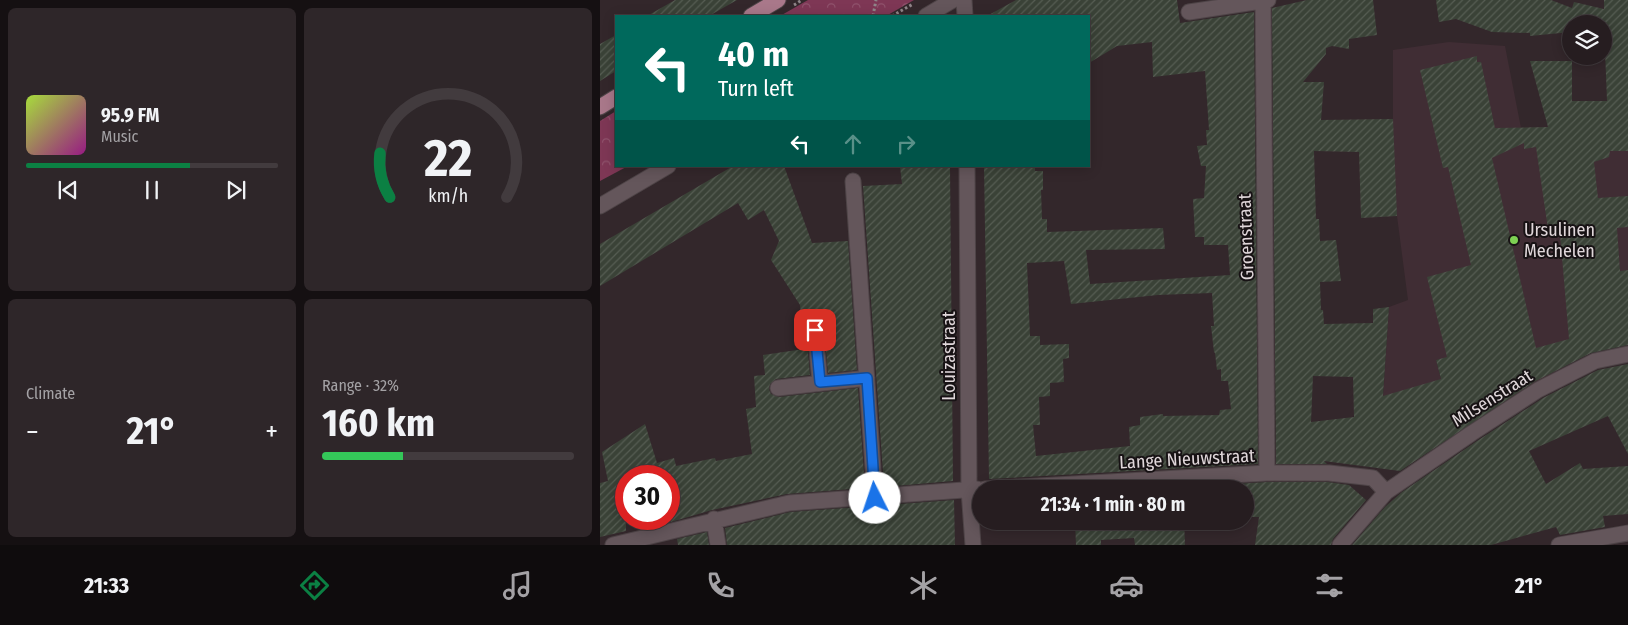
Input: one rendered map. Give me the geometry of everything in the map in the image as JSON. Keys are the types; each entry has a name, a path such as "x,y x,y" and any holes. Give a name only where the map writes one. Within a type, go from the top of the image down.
{"main road":[{"path":"753,15 778,0"},
{"path":"600,107 615,98"}],"street":[{"path":"928,15 953,0"},
{"path":"964,0 965,15"},
{"path":"1189,12 1265,0"},
{"name":"Groenstraat","path":"1265,0 1267,473"},
{"path":"600,206 666,167"},
{"name":"Louizastraat","path":"967,167 975,480"},
{"path":"853,181 875,498"},
{"path":"815,330 820,382"},
{"name":"Milsenstraat","path":"1340,545 1386,492 1538,390 1595,361 1628,354"},
{"path":"778,388 867,378"},
{"name":"Lange Nieuwstraat","path":"1144,480 1267,473 1329,473 1373,478 1386,492"},
{"path":"613,545 714,519 789,503 972,489"},
{"path":"714,519 718,545"},
{"name":"Louizastraat","path":"973,545 974,530"},
{"path":"1559,545 1628,533"}],"path":[{"path":"874,15 876,0"},
{"path":"894,15 920,0"}],"shaded area":[{"name":"Ursulinen Mechelen","path":"1449,42 1505,46 1521,128 1628,123 1628,303 1616,303 1598,349 1560,369 1496,409 1484,381 1447,358 1436,360 1442,383 1383,399 1389,307 1408,300 1397,216 1361,218 1359,152 1319,151 1319,143 1277,121 1393,119 1393,50"}],"green space":[{"path":"808,0 914,0 888,15 782,15"},
{"path":"615,112 615,167 626,167 600,181 600,121"}],"building":[{"path":"675,0 737,0 711,15 649,15"},
{"path":"1016,0 1177,0 1180,23 1254,12 1258,464 989,479 984,167 1035,167 1035,171 1043,171 1043,190 1041,190 1042,219 1047,219 1047,232 1163,228 1165,249 1086,250 1090,284 1230,275 1228,245 1204,245 1204,237 1195,237 1193,199 1204,198 1206,166 1201,166 1197,146 1207,145 1206,130 1209,130 1205,71 1153,77 1152,42 1117,46 1090,62 1090,15 989,15","holes":["1064,261 1071,304 1158,295 1212,293 1214,326 1211,326 1214,352 1217,370 1221,369 1221,381 1228,381 1231,409 1220,410 1219,415 1163,416 1163,414 1140,417 1140,425 1129,427 1130,446 1036,456 1033,425 1040,425 1039,397 1050,396 1050,383 1064,382 1063,359 1069,358 1069,344 1040,345 1040,336 1030,336 1027,263"]},
{"path":"1307,0 1373,0 1377,35 1349,39 1349,49 1332,46 1326,48 1326,54 1303,82 1324,82 1321,120 1393,119 1397,216 1361,218 1359,152 1314,151 1316,219 1319,219 1320,241 1336,240 1341,281 1320,282 1321,310 1323,310 1324,324 1373,323 1373,309 1389,307 1383,396 1441,379 1436,360 1447,357 1427,277 1471,265 1448,167 1443,168 1420,70 1477,56 1477,62 1481,62 1495,128 1548,127 1530,61 1562,61 1562,65 1572,65 1572,101 1607,101 1606,65 1612,65 1612,15 1562,15 1562,33 1530,36 1530,33 1492,32 1456,19 1439,22 1436,0 1551,0 1572,8 1574,2 1604,9 1604,0 1628,0 1628,151 1610,151 1609,157 1594,162 1598,198 1628,196 1628,227 1617,228 1620,271 1628,270 1628,345 1591,353 1534,382 1400,471 1324,461 1327,464 1276,464 1272,8","holes":["1524,143 1524,149 1536,147 1549,236 1560,234 1569,339 1536,348 1492,158","1313,376 1353,377 1354,417 1311,422"]},
{"path":"615,36 615,72 600,81 600,44"},
{"path":"731,167 784,167 812,243 848,241 857,370 828,373 824,329 819,322 814,321 807,326 806,330 810,375 776,379 770,384 769,389 771,394 779,397 858,388 865,488 787,494 712,510 680,519 680,465 715,458 716,461 752,454 746,409 756,407 754,376 765,375 763,355 804,349 800,305 771,260 779,241 764,210 748,220 738,203 600,286 600,244"},
{"path":"900,167 950,167 953,481 884,487 863,186 902,184"},
{"path":"1628,364 1628,454 1608,416 1529,451 1546,484 1580,463 1583,469 1628,466 1628,514 1603,516 1605,527 1560,535 1556,527 1491,545 1352,545 1385,507 1402,492 1477,441 1543,398 1598,370"},
{"path":"645,424 657,463 674,458 676,465 615,465 615,530 626,531 600,537 600,483 608,481 602,452"},
{"path":"1328,482 1349,485 1366,500 1333,539 1331,545 1255,545 1259,517 1254,517 1254,483"},
{"path":"954,500 955,545 727,545 725,528 790,512"},
{"path":"1075,530 1184,530 1185,545 1135,545 1134,538 1101,540 1101,545 1076,545"},
{"path":"707,532 709,545 678,545 677,539"}],"place":[{"name":"Ursulinen Mechelen","path":"1514,240"}],"route":[{"path":"815,330 820,382 867,378 875,498"}]}
